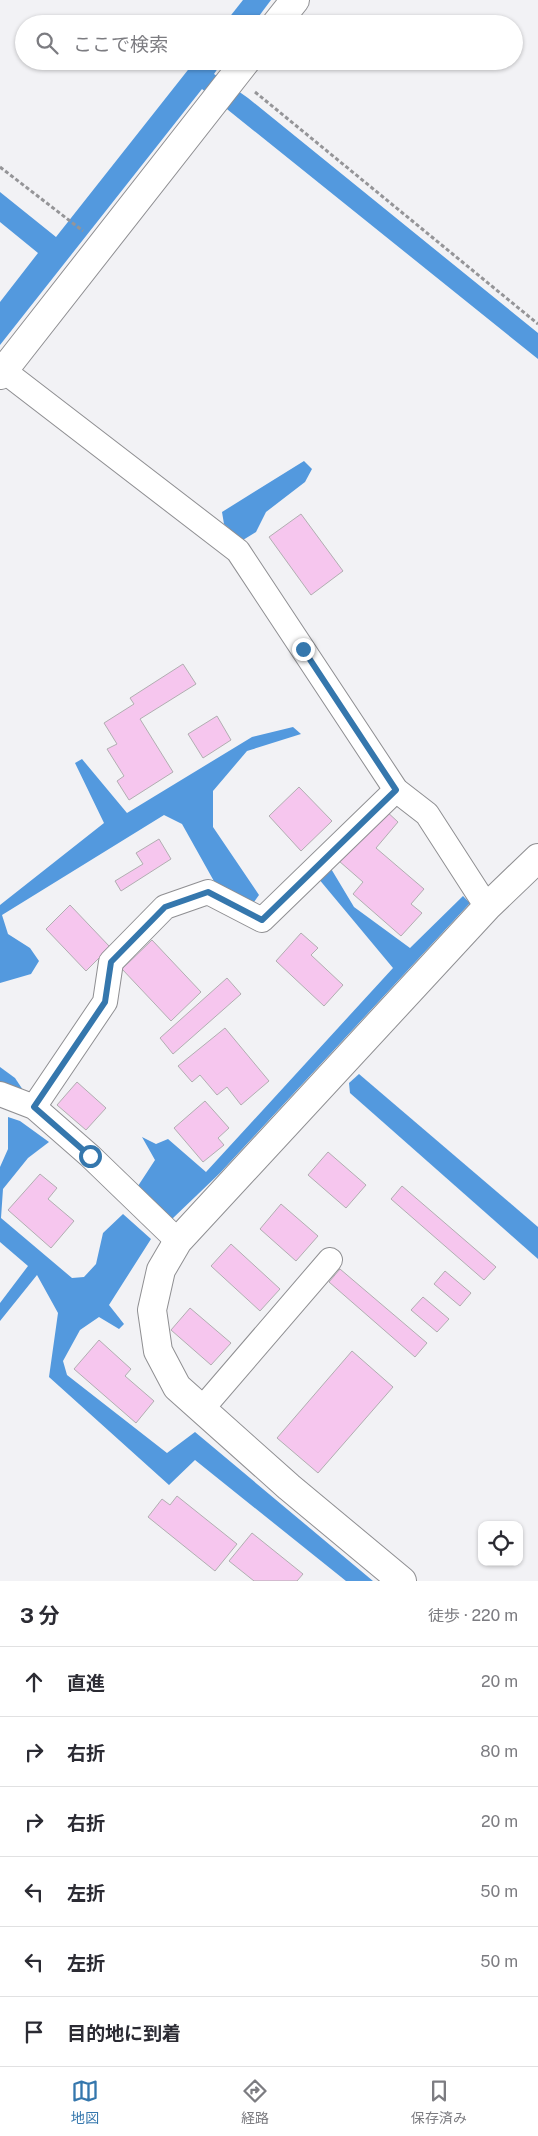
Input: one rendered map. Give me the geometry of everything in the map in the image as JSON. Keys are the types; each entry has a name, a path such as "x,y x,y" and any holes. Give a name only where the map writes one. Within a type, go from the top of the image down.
{"street":[{"path":"283,15 294,0"},
{"path":"239,70 2,373 238,551 396,790 427,814 487,907"},
{"path":"34,1107 105,1002 111,962 165,907 208,892 262,920 396,790"},
{"path":"402,1581 201,1410 177,1387 158,1351 152,1310 161,1270 178,1241 487,907 538,858"},
{"path":"0,1094 34,1107 90,1156 178,1241"},
{"path":"201,1410 330,1260"}],"path":[{"path":"243,70 538,324"},
{"path":"0,167 62,215"}],"water":[{"path":"243,0 271,0 260,15 231,15"},
{"path":"188,70 217,70 214,74 248,98 538,333 538,359 202,89 0,345 0,302 38,253 0,222 0,192 56,237"},
{"path":"304,461 312,469 305,482 266,512 256,532 243,540 224,524 222,512"},
{"path":"293,727 301,734 247,751 213,791 213,827 259,895 254,902 215,883 182,824 164,815 2,915 8,934 30,948 39,961 31,974 0,983 0,905 104,823 75,763 82,759 127,813 252,737"},
{"path":"330,867 354,907 410,948 463,896 470,903 220,1173 172,1219 138,1186 155,1160 142,1137 156,1144 168,1139 206,1172 393,968 318,878"},
{"path":"0,1067 15,1078 25,1093 0,1085"},
{"path":"359,1074 538,1227 538,1259 350,1093 349,1083"},
{"path":"8,1117 20,1121 49,1142 28,1158 3,1189 1,1218 72,1278 84,1277 96,1264 103,1233 123,1214 151,1239 109,1305 124,1324 119,1329 99,1317 80,1330 63,1361 67,1375 167,1453 195,1432 373,1581 346,1581 195,1460 169,1485 49,1377 58,1313 37,1275 0,1321 0,1303 28,1266 0,1242 0,1167 8,1149"}],"building":[{"path":"301,514 343,571 311,595 269,537"},
{"path":"183,664 196,684 140,719 173,772 129,800 117,781 124,776 107,749 117,744 104,723 134,704 130,698"},
{"path":"217,716 231,740 203,758 188,734"},
{"path":"299,787 332,821 301,851 269,816"},
{"path":"384,809 398,822 376,848 424,889 411,904 422,913 401,936 353,894 363,882 339,861"},
{"path":"159,839 171,859 121,891 115,881 143,864 136,853"},
{"path":"70,905 110,947 86,971 46,929"},
{"path":"301,933 318,948 311,955 343,985 324,1006 276,961"},
{"path":"152,940 201,992 171,1021 122,969"},
{"path":"227,978 241,994 173,1054 160,1038"},
{"path":"225,1028 269,1081 241,1105 227,1087 217,1095 200,1075 192,1082 178,1066"},
{"path":"77,1082 106,1108 86,1130 57,1105"},
{"path":"205,1101 229,1128 218,1138 224,1145 203,1162 174,1128"},
{"path":"328,1152 366,1185 346,1208 308,1175"},
{"path":"40,1174 57,1188 48,1199 74,1221 51,1248 8,1210"},
{"path":"402,1186 496,1267 484,1280 391,1199"},
{"path":"281,1204 318,1236 296,1261 260,1229"},
{"path":"231,1244 280,1289 260,1311 211,1266"},
{"path":"340,1269 427,1343 415,1357 329,1282"},
{"path":"445,1271 471,1293 460,1306 434,1284"},
{"path":"423,1297 449,1319 437,1332 411,1310"},
{"path":"190,1308 231,1343 211,1365 171,1330"},
{"path":"99,1340 131,1369 125,1376 154,1401 136,1423 74,1369"},
{"path":"352,1351 393,1387 318,1473 277,1438"},
{"path":"177,1496 237,1544 215,1571 148,1517 162,1499 170,1505"},
{"path":"252,1533 303,1574 297,1581 254,1581 229,1561"}],"route":[{"path":"90,1156 34,1107 105,1002 111,962 165,907 208,892 262,920 396,790 303,649"}]}
